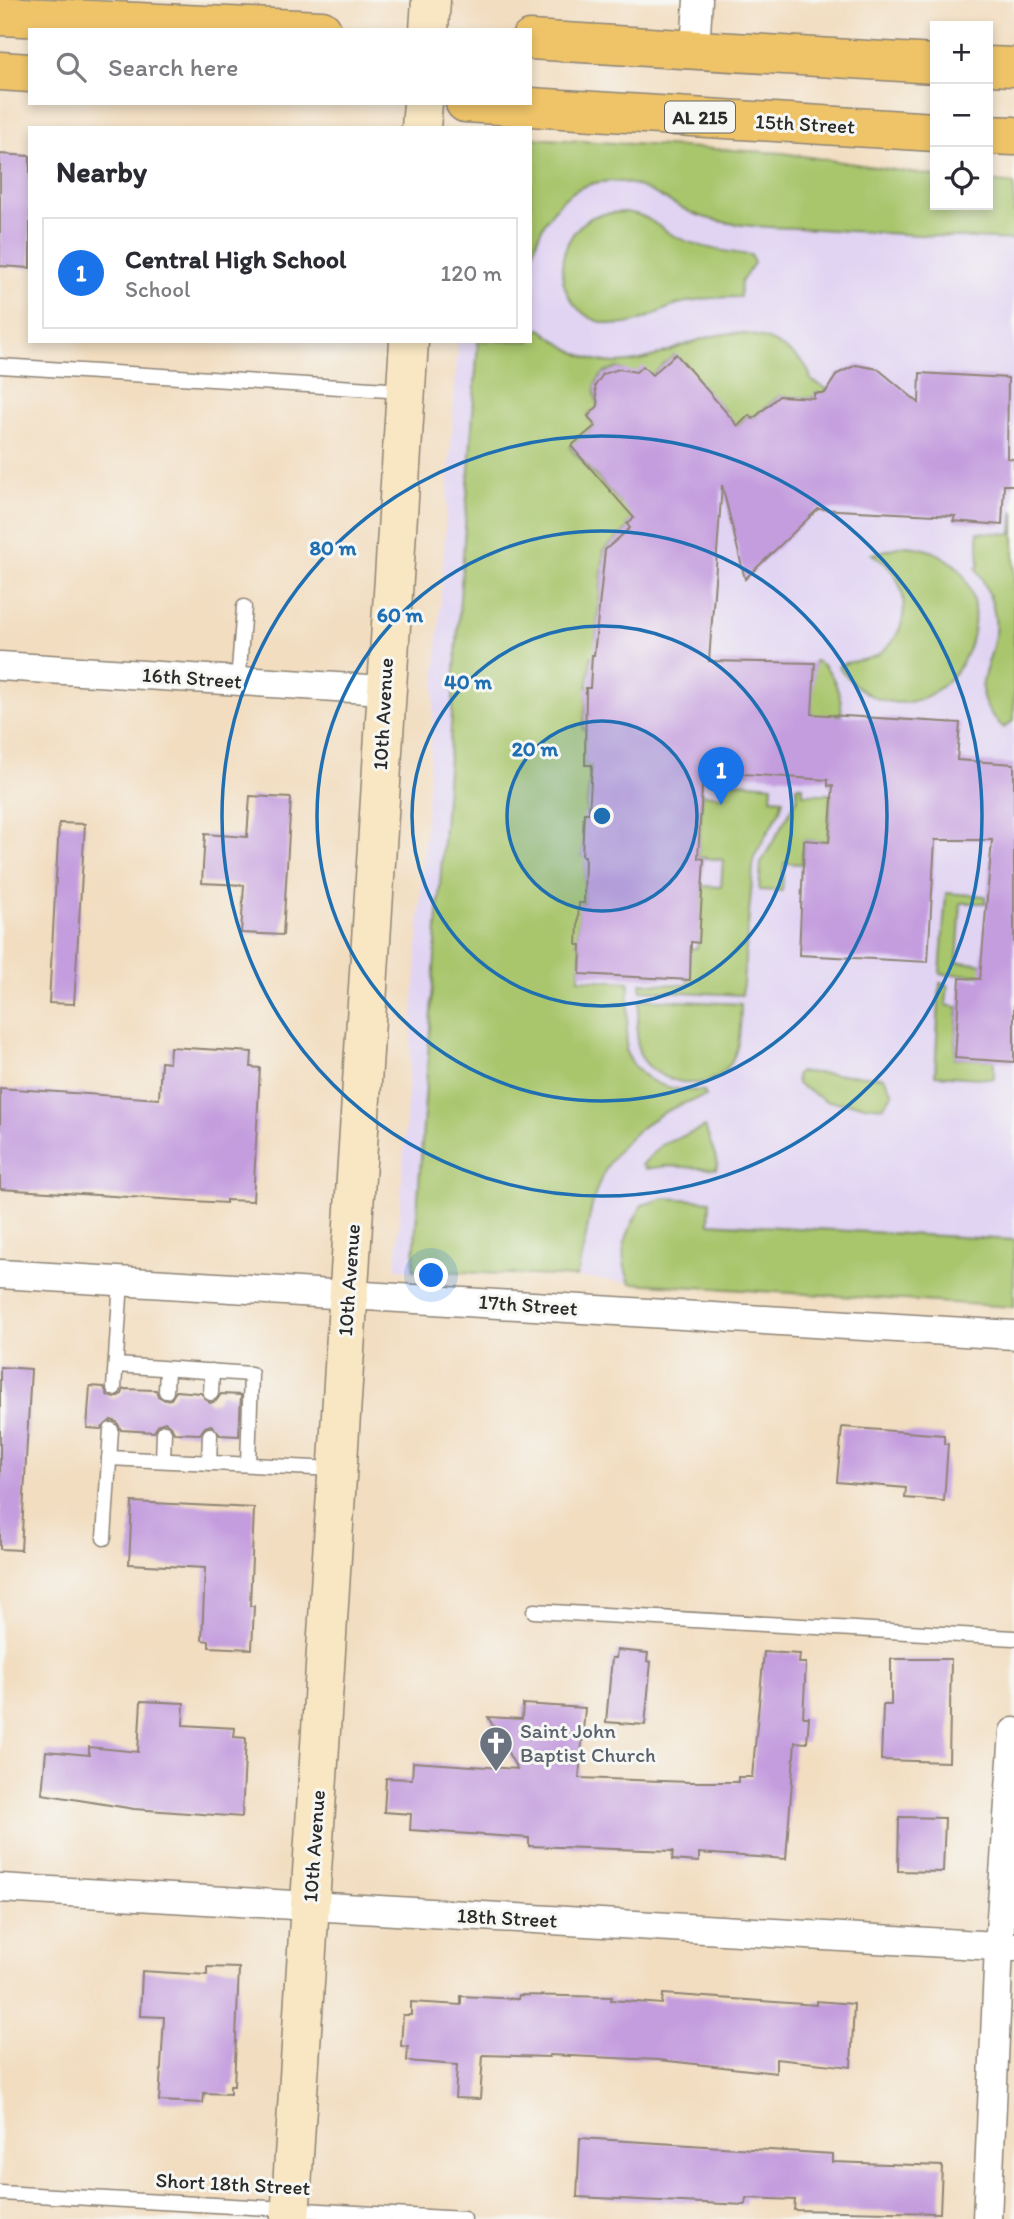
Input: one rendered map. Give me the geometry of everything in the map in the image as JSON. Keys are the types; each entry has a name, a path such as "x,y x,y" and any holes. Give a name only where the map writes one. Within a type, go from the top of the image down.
{"main road":[{"path":"429,28 431,0"},
{"path":"0,16 276,28"},
{"path":"532,40 930,64"},
{"path":"993,66 1014,68"},
{"path":"0,71 28,73"},
{"path":"421,126 423,105"},
{"name":"15th Street","path":"497,105 930,132"},
{"path":"993,135 1014,136"},
{"name":"10th Avenue","path":"290,2213 349,1294 384,690 409,343"}],"street":[{"path":"695,50 698,0"},
{"name":"16th Street","path":"0,666 384,690"},
{"name":"17th Street","path":"0,1274 1014,1335"},
{"path":"987,2219 1006,1947 1014,1732"},
{"name":"18th Street","path":"0,1888 1006,1947"}],"lane":[{"path":"0,366 406,391"},
{"path":"238,681 244,607"},
{"path":"114,1388 121,1281"},
{"path":"116,1365 251,1374 248,1464"},
{"path":"166,1391 167,1368"},
{"path":"211,1393 212,1371"},
{"path":"104,1538 111,1430"},
{"path":"163,1460 164,1432"},
{"path":"209,1463 210,1435"},
{"path":"109,1458 338,1469"},
{"path":"534,1611 1014,1637"},
{"name":"Short 18th Street","path":"0,2193 290,2213 464,2219"}],"shaded area":[{"path":"532,138 783,153 930,175 930,210 993,210 993,182 1014,184 1014,1307 630,1283 576,1277 396,1269 458,343 532,343"}],"green space":[{"path":"532,138 783,153 930,175 930,210 993,210 993,182 1014,184 1014,240 728,223 700,216 638,186 611,181 595,183 569,195 549,216 532,257"},
{"path":"625,212 644,217 688,242 751,255 754,263 741,282 740,297 692,301 636,322 619,325 593,319 579,310 569,297 562,266 572,235 588,219 603,214"},
{"path":"541,329 567,348 586,357 617,363 639,360 720,335 740,333 762,338 785,349 805,365 811,380 827,389 826,393 815,393 814,398 779,396 753,418 749,415 718,443 726,412 674,355 652,375 634,375 618,368 601,376 595,386 599,406 587,416 595,426 570,448 621,503 666,496 627,524 630,527 604,550 596,637 599,655 591,656 583,729 587,730 585,765 591,765 582,856 586,856 584,903 580,903 577,944 581,946 579,979 629,982 626,1052 632,1063 658,1084 680,1090 704,1091 706,1096 667,1111 650,1121 620,1148 600,1182 593,1202 576,1277 413,1270 478,343 532,343 532,332"},
{"path":"1014,511 1014,720 1004,728 992,716 982,694 996,626 991,600 976,568 979,566 978,532 1012,534"},
{"path":"901,546 918,547 933,552 959,569 973,599 973,630 964,659 946,682 922,698 895,702 866,693 838,666 879,654 899,631 904,602 901,588 885,563 872,554"},
{"path":"814,661 826,668 838,691 841,715 836,714 836,720 811,717"},
{"path":"725,781 772,785 771,798 783,799 780,810 754,857 742,995 641,990 641,983 688,985 690,949 697,948 702,886 721,887 723,860 698,857 702,794 724,796"},
{"path":"797,786 803,786 803,794 831,794 828,842 804,840 802,864 784,863 782,891 759,890 761,863 797,799"},
{"path":"946,893 985,896 985,903 961,903 957,962 983,964 982,975 940,974"},
{"path":"940,983 948,985 946,1005 958,1007 955,1058 994,1060 994,1079 935,1075"},
{"path":"640,999 741,1004 738,1042 727,1068 710,1081 686,1083 661,1075 650,1068 642,1059 638,1048"},
{"path":"799,1072 884,1077 893,1094 883,1107 826,1101 797,1084 796,1076"},
{"path":"705,1127 718,1164 716,1169 667,1166 646,1169 642,1165 661,1145"},
{"path":"665,1198 710,1201 709,1223 1014,1240 1014,1307 630,1283 623,1252 627,1234 642,1205"}],"building":[{"path":"0,154 28,156 28,268 0,266"},
{"path":"676,354 738,426 749,415 753,419 779,396 814,398 814,393 825,393 837,374 856,365 878,369 919,403 920,373 1008,378 1007,458 1014,459 1014,485 1004,485 1002,525 953,521 955,516 818,509 745,579 722,485 709,661 815,663 812,714 960,723 957,760 1014,764 1014,1062 955,1058 960,978 980,979 992,840 935,840 928,962 799,955 804,840 829,842 833,785 828,786 828,780 703,771 698,858 704,859 699,943 691,942 690,980 580,974 581,945 577,945 579,903 584,903 584,813 589,813 592,765 585,765 586,688 590,688 605,550 630,528 627,524 634,518 571,446 595,426 588,416 598,406 595,386 603,374 619,369 636,372 643,366 652,375"},
{"path":"250,796 291,798 283,935 241,933 244,885 202,883 205,834 247,837"},
{"path":"59,823 85,824 74,1004 49,1003"},
{"path":"170,1047 252,1052 251,1067 260,1068 253,1201 226,1200 226,1203 0,1189 0,1088 159,1099 161,1062 169,1063"},
{"path":"0,1367 31,1369 21,1550 0,1549"},
{"path":"90,1386 104,1387 108,1396 114,1398 122,1394 124,1389 156,1390 158,1396 165,1400 171,1399 176,1391 201,1393 210,1403 216,1401 221,1394 241,1395 239,1436 220,1435 211,1425 205,1427 200,1434 174,1433 172,1427 165,1422 159,1424 154,1432 121,1430 117,1422 111,1420 101,1429 87,1428"},
{"path":"842,1427 944,1435 944,1444 948,1444 944,1501 905,1498 906,1488 837,1482"},
{"path":"132,1502 254,1508 250,1606 254,1606 252,1649 209,1647 209,1641 202,1640 205,1568 129,1564"},
{"path":"617,1650 648,1653 647,1661 651,1662 645,1725 606,1722 612,1658 616,1658"},
{"path":"764,1652 800,1654 799,1663 806,1663 803,1717 809,1717 807,1743 795,1742 786,1859 699,1853 699,1862 672,1860 673,1851 529,1846 529,1838 410,1830 411,1814 384,1812 386,1778 412,1779 413,1762 517,1769 488,1717 522,1719 523,1704 585,1708 579,1778 738,1782 738,1777 752,1777"},
{"path":"891,1659 951,1659 949,1762 881,1760 883,1705 891,1705"},
{"path":"141,1701 184,1703 183,1725 235,1728 234,1737 246,1738 242,1817 134,1809 42,1794 46,1751 89,1755 89,1747 138,1752"},
{"path":"899,1817 945,1818 943,1872 898,1871"},
{"path":"207,1967 239,1968 234,2086 230,2086 230,2094 204,2093 203,2103 159,2101 164,2017 140,2016 142,1971 207,1975"},
{"path":"663,1994 816,2005 816,2001 854,2004 851,2067 776,2059 776,2073 659,2060 483,2055 480,2099 455,2098 457,2065 407,2061 408,2047 401,2046 403,2015 411,2015 411,2002 461,2005 461,1996 518,1999 519,1995 612,1997 611,2000 662,2004"},
{"path":"580,2138 833,2154 833,2162 942,2166 940,2213 794,2210 795,2200 746,2198 745,2205 577,2197"}],"place":[{"name":"Central High School","path":"721,805"},
{"name":"Saint John Baptist Church","path":"496,1773"}]}
